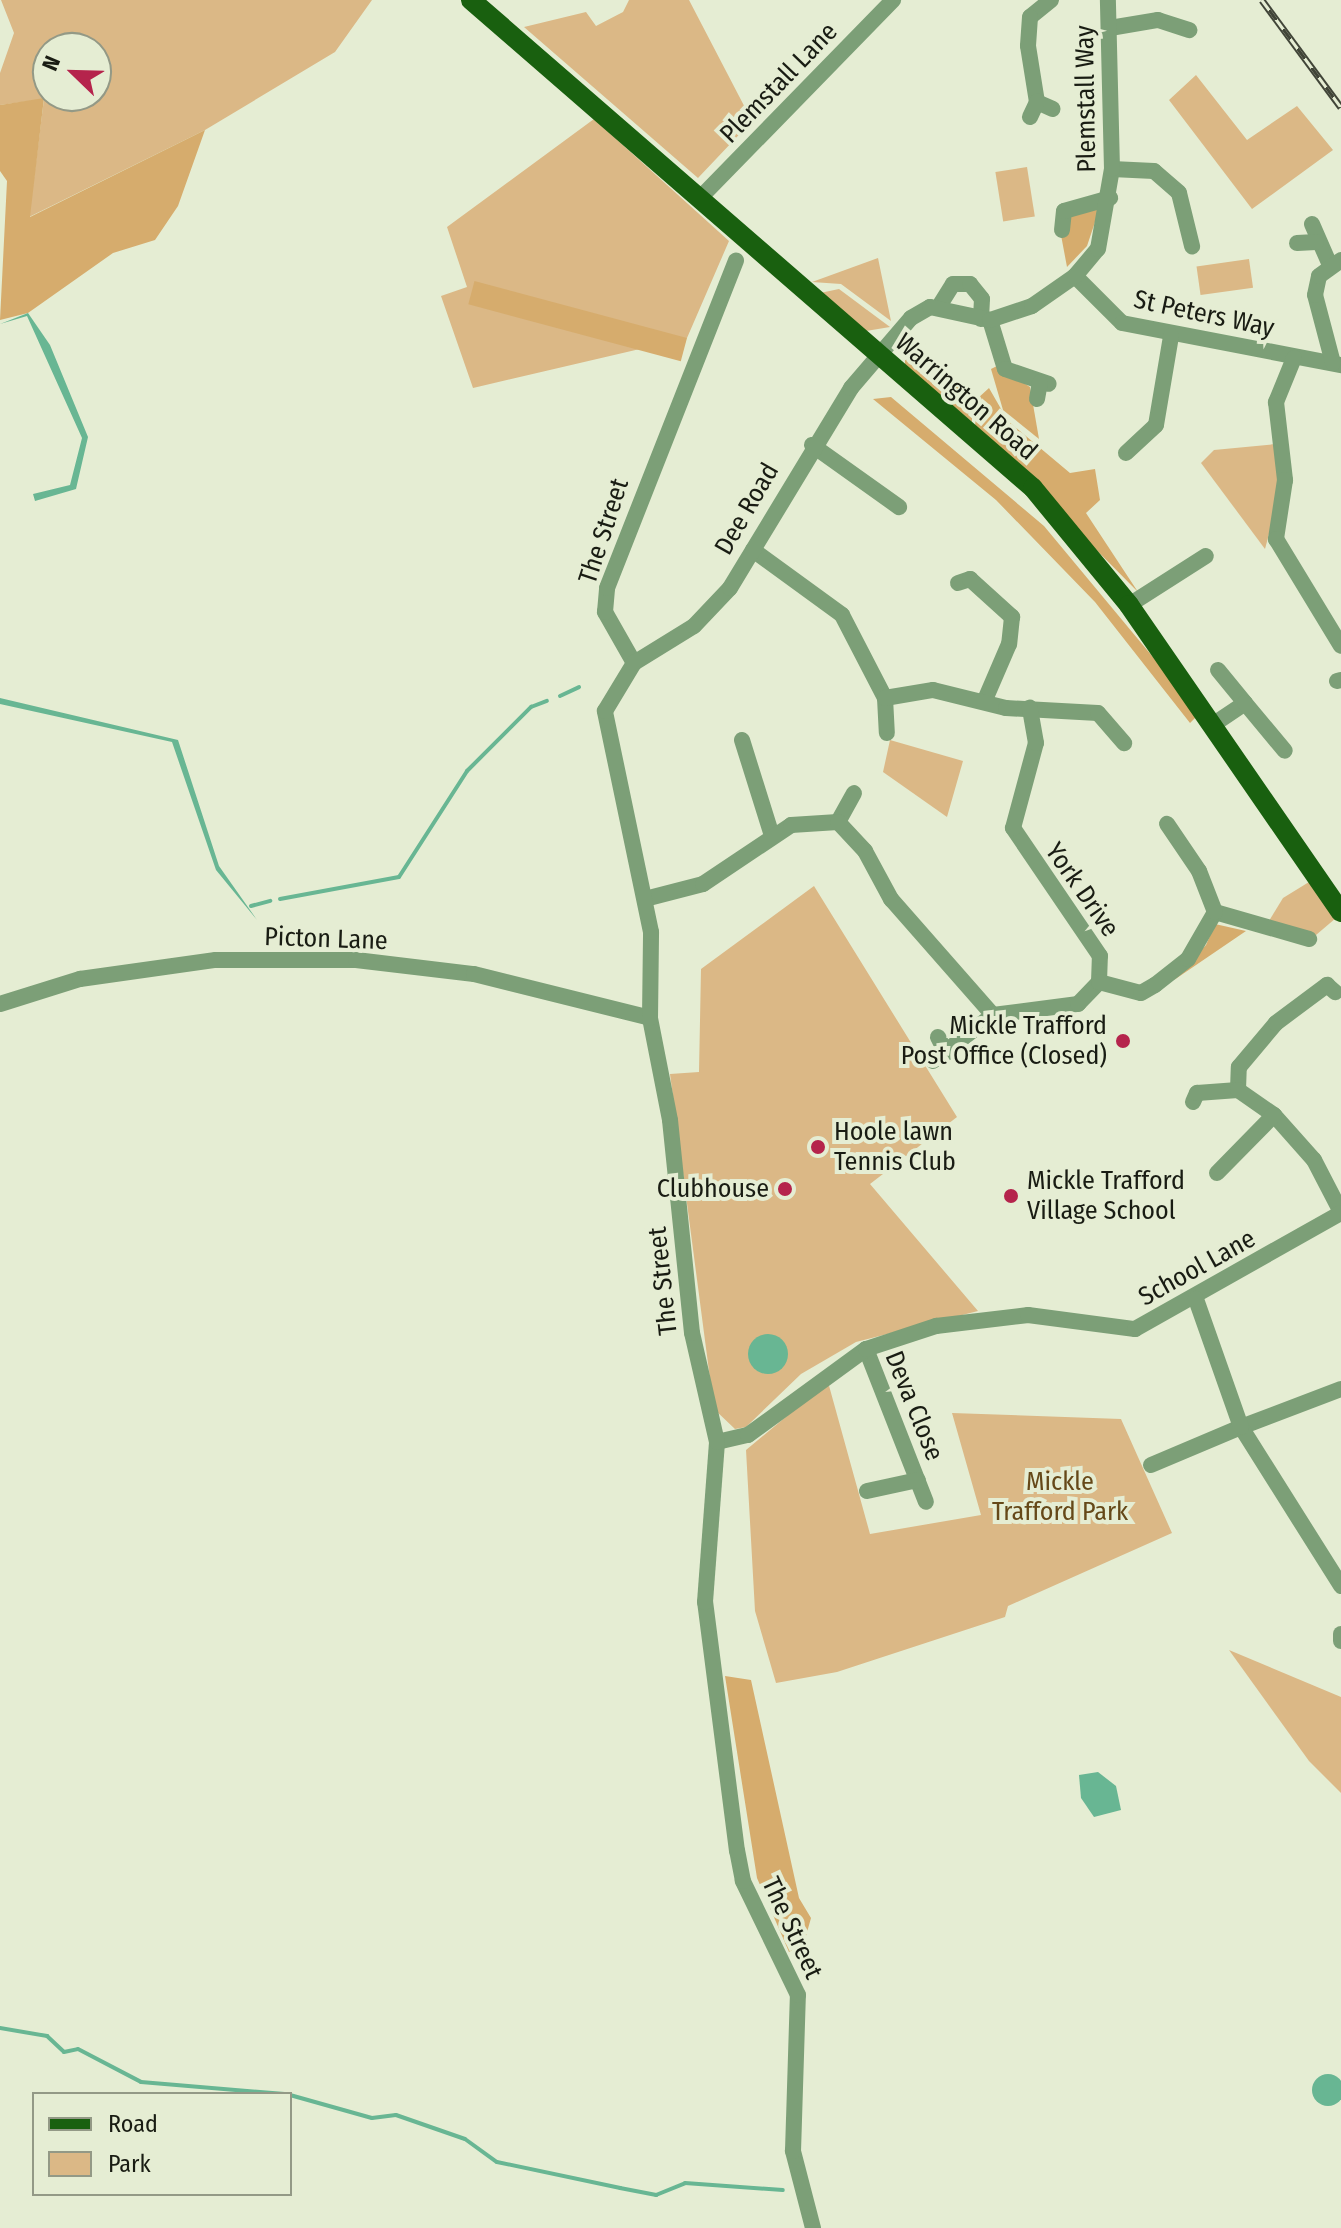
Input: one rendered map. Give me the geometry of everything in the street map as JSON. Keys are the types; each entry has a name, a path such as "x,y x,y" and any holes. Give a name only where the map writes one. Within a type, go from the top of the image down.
{"main road":[{"name":"Warrington Road","path":"471,0 1033,488 1129,605 1341,912"}],"street":[{"name":"Plemstall Lane","path":"699,199 893,0"},
{"path":"1040,109 1030,17 1051,0"},
{"name":"Plemstall Way","path":"985,320 1032,306 1075,276 1098,249 1110,198 1112,169 1108,0"},
{"path":"1110,28 1158,14 1189,30"},
{"path":"1112,169 1154,171 1179,193 1192,246"},
{"name":"Plemstall Way","path":"1057,219 1081,201 1110,198"},
{"path":"1312,224 1316,242 1335,262 1315,295 1337,364"},
{"path":"1297,243 1316,242"},
{"name":"The Street","path":"736,260 607,588 605,612 634,663 605,711 645,899 650,1018 670,1120 692,1333 717,1442 705,1602 743,1881 798,1995 793,2151 813,2228"},
{"name":"St Peters Way","path":"1075,276 1122,323 1171,336 1337,364"},
{"path":"938,308 946,290 962,282 978,290 985,320 1005,369 1045,383 1037,399"},
{"path":"879,356 921,310 938,308 985,320"},
{"path":"1126,453 1156,425 1171,336"},
{"name":"Dee Road","path":"634,663 694,626 753,550 812,445 879,356"},
{"path":"1294,358 1276,402 1285,480 1276,539 1341,646"},
{"path":"812,445 899,507"},
{"path":"753,550 842,615 885,698 887,733"},
{"path":"1129,605 1206,556"},
{"path":"958,583 970,579 1012,617 984,702"},
{"path":"1218,670 1285,751"},
{"path":"885,698 933,690 984,702 1098,713 1124,743"},
{"path":"1214,724 1245,703"},
{"name":"York Drive","path":"1030,708 1036,743 1013,828 1100,956 1099,982"},
{"path":"742,740 772,836"},
{"path":"838,822 854,793"},
{"path":"645,899 703,884 772,836 813,819 838,822 865,851 891,899 993,1015"},
{"path":"1167,824 1170,845 1215,912 1309,939"},
{"path":"938,1037 939,1057 993,1015 1078,1004 1099,982 1141,993 1188,959 1215,912"},
{"name":"Picton Lane","path":"0,1004 80,979 216,960 356,960 474,974 650,1018"},
{"path":"1238,1090 1239,1067 1276,1023 1327,985 1335,992"},
{"path":"1195,1092 1238,1090 1274,1115 1314,1160 1341,1212"},
{"path":"1217,1173 1274,1115"},
{"name":"School Lane","path":"717,1442 748,1435 866,1349 981,1317 1028,1315 1135,1329 1196,1299 1341,1212"},
{"path":"1196,1299 1241,1427 1341,1586"},
{"name":"Deva Close","path":"866,1349 926,1502"},
{"path":"1151,1465 1338,1391"},
{"name":"Deva Close","path":"867,1491 918,1480"},
{"path":"1341,1634 1341,1641"}],"green space":[{"path":"1,0 372,0 335,52 205,130 29,217 42,112 112,112 112,32 32,32 32,101 0,105 0,73 14,33"},
{"path":"629,0 689,0 752,121 698,178 524,27 586,12 596,26 623,12"},
{"path":"1196,75 1247,140 1297,106 1333,150 1252,209 1169,100"},
{"path":"594,119 729,241 687,338 473,388 441,296 467,287 447,227"},
{"path":"1027,167 1035,216 1003,221 995,172"},
{"path":"878,258 891,321 841,284 812,282"},
{"path":"1249,259 1253,288 1201,295 1197,266"},
{"path":"839,289 890,327 866,331 820,293"},
{"path":"1276,444 1280,493 1265,549 1201,463 1214,450"},
{"path":"890,740 963,761 947,817 883,772"},
{"path":"1309,882 1336,918 1316,935 1269,921 1283,898"},
{"name":"Hoole lawn Tennis Club","path":"814,886 957,1117 870,1184 978,1311 856,1342 801,1374 746,1427 735,1429 714,1409 670,1074 699,1072 701,969"},
{"name":"Mickle Trafford Park","path":"828,1382 870,1534 981,1515 952,1413 1121,1419 1172,1533 1008,1606 1005,1617 837,1672 776,1683 755,1611 746,1450"},
{"path":"1229,1650 1341,1697 1341,1793 1309,1761"}],"shaded area":[{"path":"32,100 32,112 42,112 30,217 205,130 178,206 155,240 113,253 28,313 0,320 7,181 0,171 0,105"},
{"path":"1077,207 1099,210 1087,246 1067,267 1061,235"},
{"path":"474,281 687,338 681,361 468,304"},
{"path":"28,313 50,345 88,437 76,489 35,501 33,494 70,485 82,438 27,316 0,324"},
{"path":"905,338 972,398 972,422 905,367"},
{"path":"997,366 1030,387 1039,439 1003,410 991,369"},
{"path":"989,388 1008,421 1070,473 1095,469 1100,500 1086,513 1138,592 975,427 977,399"},
{"path":"891,397 1044,526 1157,662 1197,716 1190,723 1095,602 996,500 873,399"},
{"path":"0,698 178,740 219,866 257,920 216,870 172,742 0,704"},
{"path":"1215,924 1246,931 1174,980 1206,945"},
{"path":"768,1334 782,1340 788,1354 782,1368 768,1374 754,1368 748,1354 754,1340"},
{"path":"725,1676 751,1680 799,1898 811,1918 804,1943 789,1952 757,1878"},
{"path":"1098,1772 1116,1786 1121,1810 1094,1817 1081,1798 1079,1775"},
{"path":"1328,2074 1340,2078 1340,2102 1328,2106 1316,2102 1312,2090 1316,2078"}],"waterway":[{"path":"560,696 579,687"},
{"path":"280,899 399,877 467,771 531,707 547,701"},
{"path":"251,906 270,901"},
{"path":"0,2028 47,2036 64,2052 78,2049 141,2082 261,2092"},
{"path":"292,2096 372,2118 396,2115 465,2139 497,2162 656,2195 685,2183 783,2190"}],"railway":[{"path":"1262,0 1341,107"}],"place":[{"name":"Mickle Trafford Post Office (Closed)","path":"1123,1041"},
{"name":"Hoole lawn Tennis Club","path":"818,1147"},
{"name":"Clubhouse","path":"785,1189"},
{"name":"Mickle Trafford Village School","path":"1011,1196"}]}
